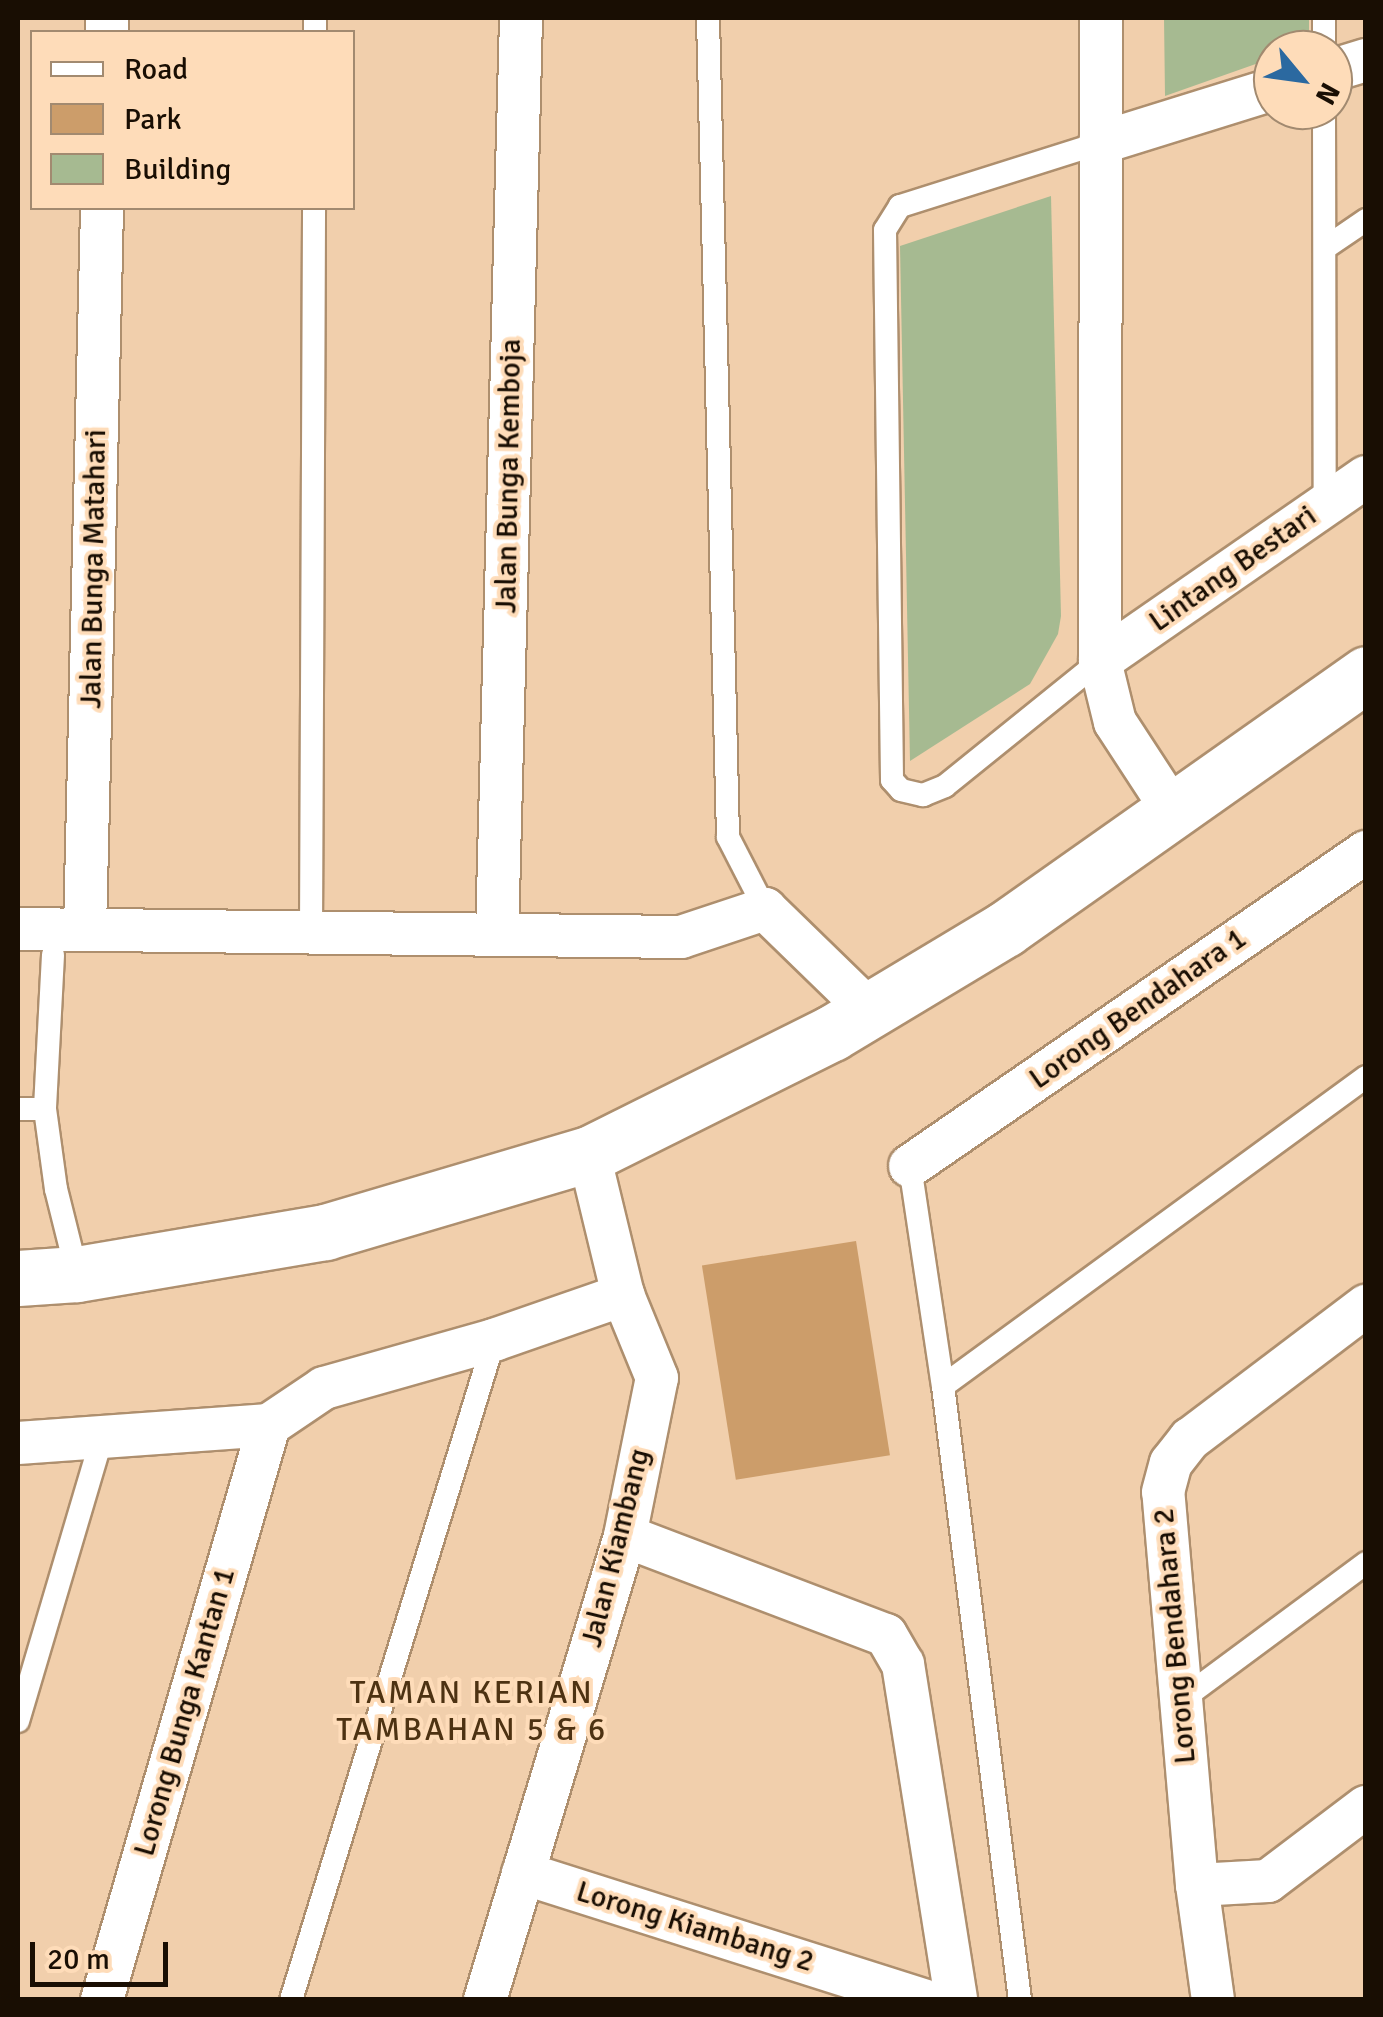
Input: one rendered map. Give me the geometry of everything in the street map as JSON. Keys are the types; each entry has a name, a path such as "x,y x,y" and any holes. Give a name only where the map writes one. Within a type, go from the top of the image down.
{"street":[{"name":"Jalan Bunga Kemboja","path":"497,935 521,18"},
{"path":"1102,18 1100,660 1114,722 1172,811"},
{"path":"1100,143 1253,95"},
{"name":"Jalan Bunga Matahari","path":"69,943 102,210"},
{"name":"Lintang Bestari","path":"1100,660 1366,477"},
{"path":"18,1278 77,1274 325,1232 590,1154 870,1011 1005,929 1366,674"},
{"name":"Lorong Bendahara 1","path":"910,1166 1366,852"},
{"path":"18,930 69,943 311,933 681,938 765,909 870,1011"},
{"name":"Jalan Kiambang","path":"485,2000 625,1536 657,1378 623,1295 590,1154"},
{"path":"18,1443 268,1425 324,1388 494,1340 623,1295"},
{"name":"Lorong Bendahara 2","path":"1213,2000 1197,1886 1163,1492 1171,1463 1190,1440 1366,1306"},
{"name":"Lorong Bunga Kantan 1","path":"102,2000 268,1425"},
{"path":"625,1536 886,1635 902,1664 956,2000"},
{"path":"1197,1886 1268,1881 1366,1807"},
{"name":"Lorong Kiambang 2","path":"523,1873 924,2000"}],"lane":[{"path":"708,18 728,837 765,909"},
{"path":"1324,130 1325,506"},
{"path":"1100,143 900,206 885,230 892,780 901,790 923,794 945,786 1100,660"},
{"path":"311,933 314,210"},
{"path":"1325,248 1366,220"},
{"path":"69,943 46,1109 56,1189 77,1274"},
{"path":"943,1386 1366,1077"},
{"path":"18,1109 46,1109"},
{"path":"910,1166 943,1386 1020,2000"},
{"path":"291,2000 494,1340"},
{"path":"18,1722 102,1437"},
{"path":"1181,1700 1366,1562"}],"green space":[{"path":"856,1241 890,1455 736,1480 702,1265"}],"building":[{"path":"1164,18 1309,18 1309,30 1253,30 1253,65 1165,96"},
{"path":"1051,196 1061,616 1058,634 1030,684 910,761 900,246"}],"district":[{"name":"TAMAN KERIAN TAMBAHAN 5 & 6","path":"472,1712"}]}
